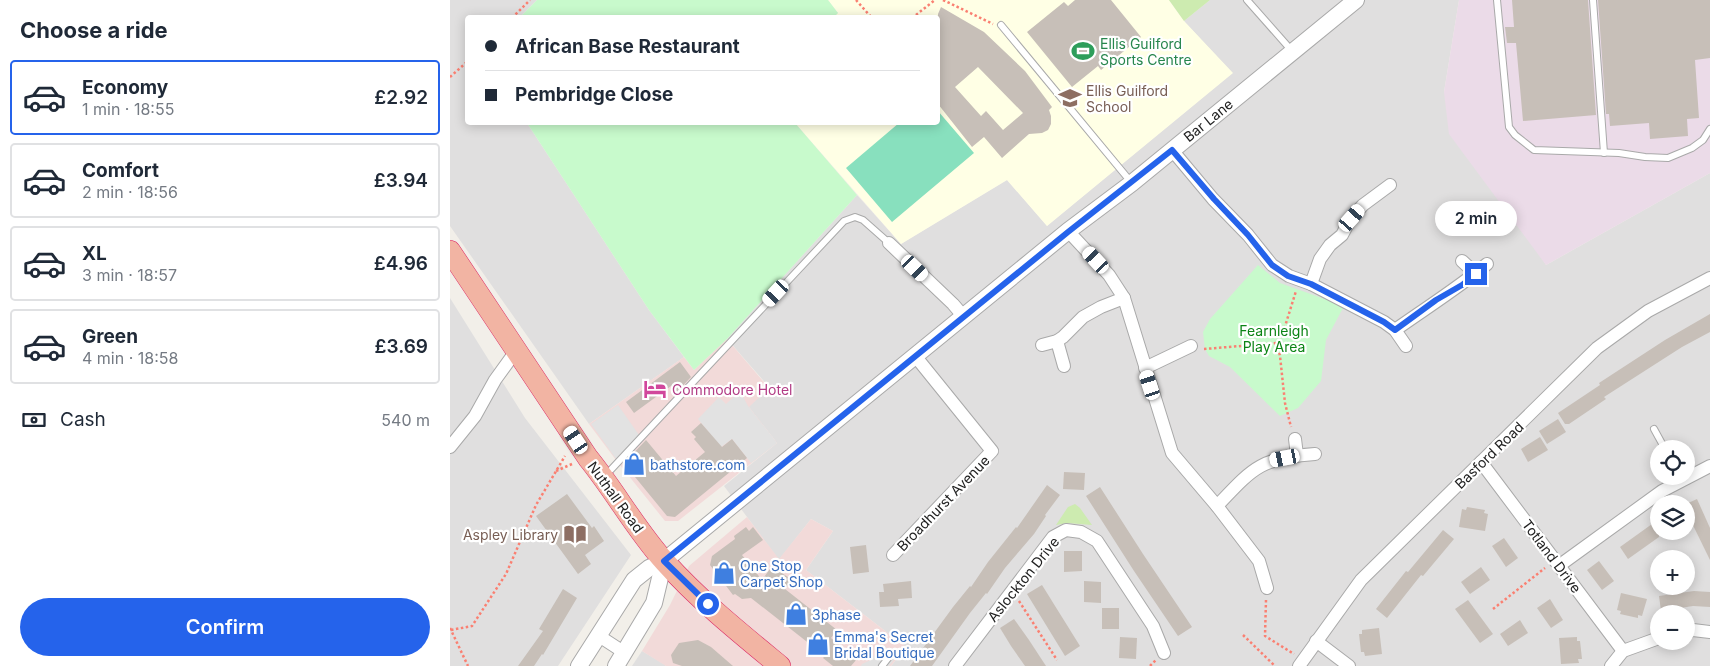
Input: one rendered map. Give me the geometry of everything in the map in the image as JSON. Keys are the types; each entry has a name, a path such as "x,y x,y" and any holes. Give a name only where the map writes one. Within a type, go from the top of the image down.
{"highway":[{"name":"Nuthall Road","path":"450,251 576,440 664,561 695,593 780,666"}],"street":[{"name":"Bar Lane","path":"579,666 634,580 649,568 664,561 1356,0"},
{"path":"1172,150 1248,235 1272,265 1288,276 1306,282 1384,322 1395,330 1406,346"},
{"path":"1306,282 1330,245 1342,235 1352,218 1363,205 1390,185"},
{"path":"1068,232 1109,275 1124,298 1172,453 1264,558 1267,588"},
{"path":"889,243 953,304 964,317"},
{"path":"1462,261 1476,274"},
{"path":"1395,330 1436,300 1462,285 1487,264"},
{"name":"Basford Road","path":"1301,663 1360,580 1597,348 1648,312 1710,278"},
{"path":"1042,345 1057,341 1083,317 1101,307 1124,298"},
{"path":"1057,341 1064,366"},
{"path":"1145,368 1191,346"},
{"path":"450,447 475,416 495,380 516,352"},
{"name":"Broadhurst Avenue","path":"893,555 992,452 916,357"},
{"path":"1295,439 1297,455"},
{"path":"1217,506 1258,466 1272,460 1315,454"},
{"name":"Totland Drive","path":"1481,462 1623,651"},
{"path":"1695,472 1710,466"},
{"path":"1557,562 1671,485"},
{"name":"Aslockton Drive","path":"955,666 1053,537 1066,530 1081,532 1097,542 1153,626 1164,653"},
{"path":"599,636 620,660 654,603 664,561"},
{"path":"1695,630 1710,632"},
{"path":"1316,641 1349,666"},
{"path":"1611,666 1623,651 1650,641"}],"lane":[{"path":"1247,0 1292,50"},
{"path":"1497,0 1509,127 1515,135 1534,150 1668,158 1692,148 1703,140 1710,129"},
{"path":"1592,0 1604,153"},
{"path":"1001,25 1132,183"},
{"path":"604,477 844,221 855,217 863,220 889,243"},
{"path":"1654,429 1660,440"},
{"path":"882,666 889,657"}],"path":[{"path":"515,15 530,0"},
{"path":"856,0 870,15"},
{"path":"860,3 863,0"},
{"path":"916,15 935,0"},
{"path":"943,0 990,24 1001,25"},
{"path":"450,78 465,64"},
{"path":"1295,439 1285,403 1277,343 1282,336 1306,282"},
{"path":"1191,346 1205,349 1277,343"},
{"path":"468,666 451,629 472,626 506,574 536,505 576,440"},
{"path":"1493,608 1557,562"},
{"path":"1267,588 1265,636 1301,663"},
{"path":"1012,590 1057,660"},
{"path":"1243,635 1275,666"}],"shaded area":[{"path":"450,0 537,0 522,15 465,15 465,125 528,125 649,310 684,357 589,424 450,226"},
{"name":"Ellis Guilford School","path":"828,0 1169,0 1184,21 1233,73 1047,226 1007,180 901,244 797,125 940,125 940,15 836,15 838,13"},
{"path":"1210,0 1459,0 1444,92 1546,265 1710,173 1710,666 891,666 906,647 806,570 833,531 811,519 779,560 724,486 777,443 748,406 769,387 727,339 857,195 901,244 1007,180 1047,226 1232,73 1184,21"},
{"path":"1459,0 1710,0 1710,173 1546,265 1449,134 1444,92"},
{"path":"450,298 525,418 631,555 558,666 450,666"},
{"path":"727,339 769,388 749,407 777,443 678,521 665,521 589,424 684,357 694,370"},
{"path":"740,391 748,406 777,443 751,463 732,439 721,447 698,419 719,397 726,404"},
{"path":"618,405 639,435 616,459 591,424"},
{"path":"747,517 779,559 811,519 833,531 806,570 906,647 891,666 666,666 642,651 670,605 689,566"},
{"path":"883,645 897,656 889,666 861,666 871,660"},
{"path":"642,651 664,664 666,666 632,666"}],"green space":[{"path":"537,0 828,0 838,13 836,15 522,15"},
{"path":"1169,0 1210,0 1184,21"},
{"path":"940,113 974,153 892,222 846,168 897,125 940,125"},
{"path":"528,125 797,125 857,195 727,339 694,370 649,310"},
{"name":"Fearnleigh Play Area","path":"1258,265 1280,283 1344,306 1326,340 1321,381 1298,408 1280,416 1230,367 1209,356 1205,349 1203,332 1210,319"},
{"path":"1075,504 1092,525 1067,523 1056,525 1068,507"}],"building":[{"name":"Ellis Guilford Sports Centre","path":"1075,0 1111,0 1141,37 1101,70 1098,66 1072,87 1027,32 1064,2 1068,6"},
{"path":"1512,0 1588,0 1596,115 1523,121 1516,43 1507,43 1505,27 1514,27"},
{"path":"1598,0 1710,0 1710,58 1695,60 1699,118 1687,119 1688,136 1650,139 1649,123 1610,126 1609,114 1606,114"},
{"path":"941,7 984,32 1025,71 1052,107 1049,110 1051,124 1048,130 1042,133 1029,134 1002,158 984,137 972,147 940,107 940,15 938,15","holes":["978,67 1023,113 1003,130 986,111 981,116 955,87"]},
{"path":"1710,314 1710,332 1682,347 1604,397 1606,399 1569,424 1565,424 1558,413 1600,385 1599,383 1665,340"},
{"name":"Commodore Hotel","path":"680,362 691,377 676,393 671,386 634,413 626,402"},
{"path":"1558,419 1566,432 1547,444 1539,431"},
{"path":"701,423 722,447 732,439 747,458 675,517 667,516 626,466 627,460 646,440 676,476 705,452 694,439 696,437 691,432"},
{"path":"1540,437 1548,450 1528,462 1521,449"},
{"path":"1064,472 1085,473 1084,490 1063,489"},
{"path":"1047,485 1060,495 1034,534 970,613 932,666 910,666 953,607 1017,528"},
{"path":"1100,487 1192,627 1178,636 1086,496"},
{"name":"Aspley Library","path":"567,494 604,541 585,555 591,564 578,574 536,516"},
{"path":"1697,499 1710,528 1710,560 1695,529 1695,500"},
{"path":"1467,507 1485,510 1484,513 1488,514 1485,531 1459,527 1462,509 1466,510"},
{"path":"1650,525 1650,540 1655,540 1628,559 1620,547"},
{"path":"746,527 749,531 753,527 763,540 742,555 762,580 772,566 792,580 785,589 837,630 831,638 857,659 851,666 833,666 823,658 825,656 751,598 742,599 735,594 733,595 710,565 712,556 735,539 734,536"},
{"path":"1443,530 1454,539 1423,576 1421,575 1387,618 1376,609 1406,571 1408,572"},
{"path":"1504,538 1518,558 1506,567 1492,546"},
{"path":"866,545 869,572 853,574 850,547"},
{"path":"1064,551 1082,551 1082,571 1064,572"},
{"path":"1599,561 1614,581 1602,590 1587,570"},
{"path":"1481,567 1490,580 1470,594 1461,582"},
{"path":"911,581 912,598 898,599 899,606 880,607 879,592 884,592 883,584"},
{"path":"1084,581 1101,582 1101,603 1084,602"},
{"path":"1042,585 1080,646 1065,656 1027,594"},
{"path":"563,589 577,598 543,655 534,666 518,666 543,631 539,629"},
{"path":"1695,591 1710,592 1710,607 1660,605 1659,596 1695,595"},
{"path":"1621,593 1647,599 1642,616 1638,615 1638,618 1620,614 1621,611 1617,610"},
{"path":"1550,599 1563,620 1551,628 1537,608"},
{"path":"1468,600 1493,634 1480,643 1455,609"},
{"path":"1102,608 1119,608 1119,629 1102,629"},
{"path":"1014,619 1046,666 1025,666 1011,646 1000,628"},
{"path":"1520,620 1528,633 1508,646 1500,634"},
{"path":"1379,628 1382,654 1365,656 1364,652 1361,652 1359,634 1362,634 1362,630"},
{"path":"1120,637 1137,638 1136,659 1119,658"},
{"path":"1577,637 1577,641 1580,641 1582,659 1578,659 1579,663 1561,664 1559,638"},
{"path":"698,640 711,647 733,666 682,666 673,663 671,655 679,643"}],"place":[{"name":"Ellis Guilford Sports Centre","path":"1083,51"},
{"name":"Ellis Guilford School","path":"1070,98"},
{"name":"Commodore Hotel","path":"655,389"},
{"name":"bathstore.com","path":"634,464"},
{"name":"Aspley Library","path":"575,534"},
{"name":"One Stop Carpet Shop","path":"724,573"},
{"name":"3phase","path":"796,614"},
{"name":"Emma's Secret Bridal Boutique","path":"818,644"}],"route":[{"path":"708,604 664,561 1068,232 1172,150 1248,235 1272,265 1288,276 1311,284 1384,322 1395,330 1476,274"}]}
